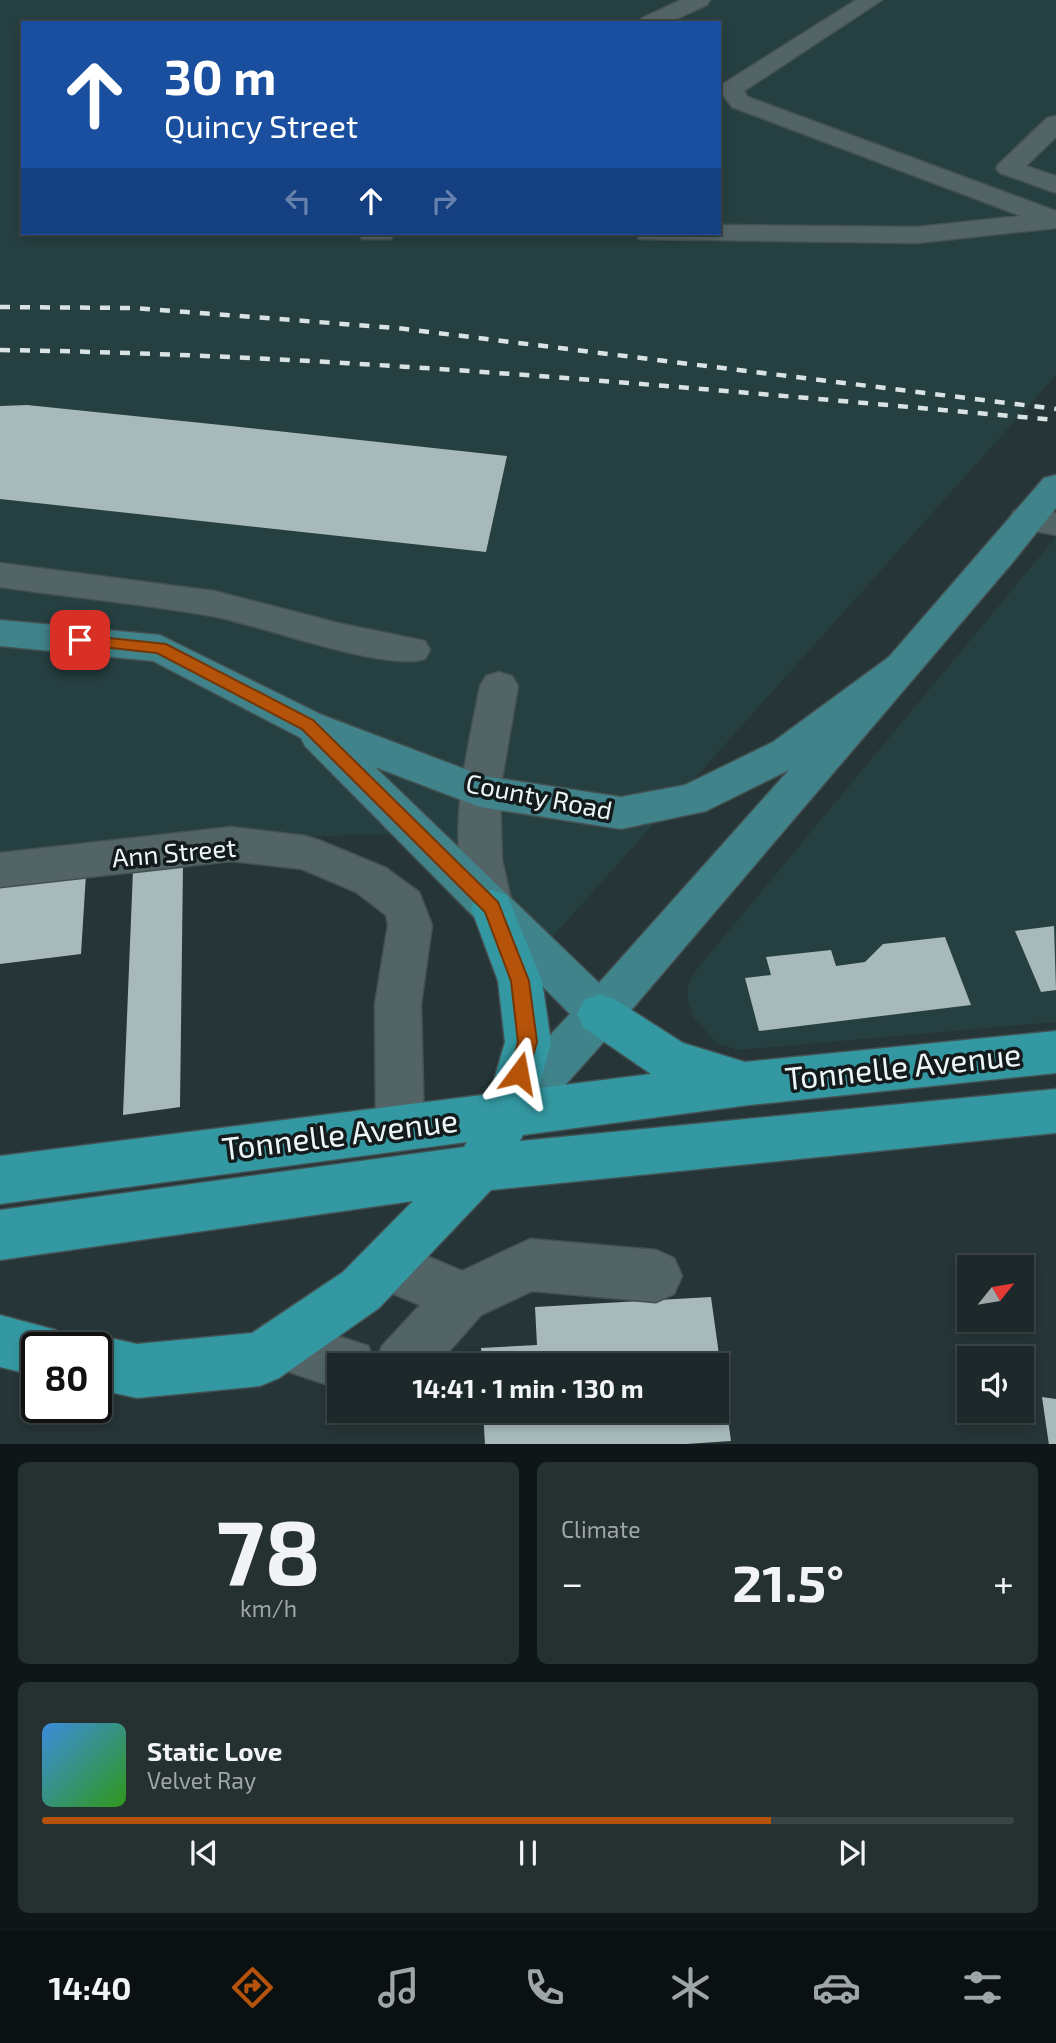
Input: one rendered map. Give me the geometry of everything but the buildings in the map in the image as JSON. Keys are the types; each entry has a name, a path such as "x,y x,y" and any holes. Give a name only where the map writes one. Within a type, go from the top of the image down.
{"highway":[{"path":"112,1365 138,1371 260,1359 361,1290 479,1168 509,1114 528,1042 520,981 492,908"},
{"path":"600,1014 671,1061 749,1083"},
{"name":"Tonnelle Avenue","path":"0,1180 749,1083 1056,1052"},
{"name":"Tonnelle Avenue","path":"0,1235 479,1168 1056,1111"},
{"path":"0,1341 21,1346"}],"main road":[{"name":"County Road","path":"509,1114 600,1014 1000,555 1041,522 1056,486"},
{"name":"County Road","path":"0,632 160,648 308,725 480,791 621,813 692,800 787,753 900,668"},
{"path":"308,725 600,1014"}],"street":[{"path":"654,21 699,0"},
{"path":"871,0 731,89 740,102 1056,220"},
{"path":"1056,123 1009,168 1056,186"},
{"path":"721,233 917,235 1056,220"},
{"path":"0,575 215,604 338,636 412,650"},
{"path":"492,908 481,860 480,791 499,686"},
{"name":"Ann Street","path":"0,870 231,844 306,853 371,880 404,905 410,925 398,1004 400,1128"},
{"path":"386,1265 463,1297"},
{"path":"412,1353 463,1297 530,1265 656,1276"},
{"path":"282,1344 327,1358"}],"shaded area":[{"path":"0,0 1056,0 1056,375 531,961 409,833 199,841 0,868"},
{"path":"1056,537 1056,1022 739,1050 717,1043 693,1017 688,1002 688,985 696,970"}],"railway":[{"path":"0,307 133,308 397,328 1056,409"},
{"path":"0,350 132,353 396,366 1056,420"}],"route":[{"path":"80,640 160,648 308,725 492,908 520,981 528,1042 519,1073"}]}
